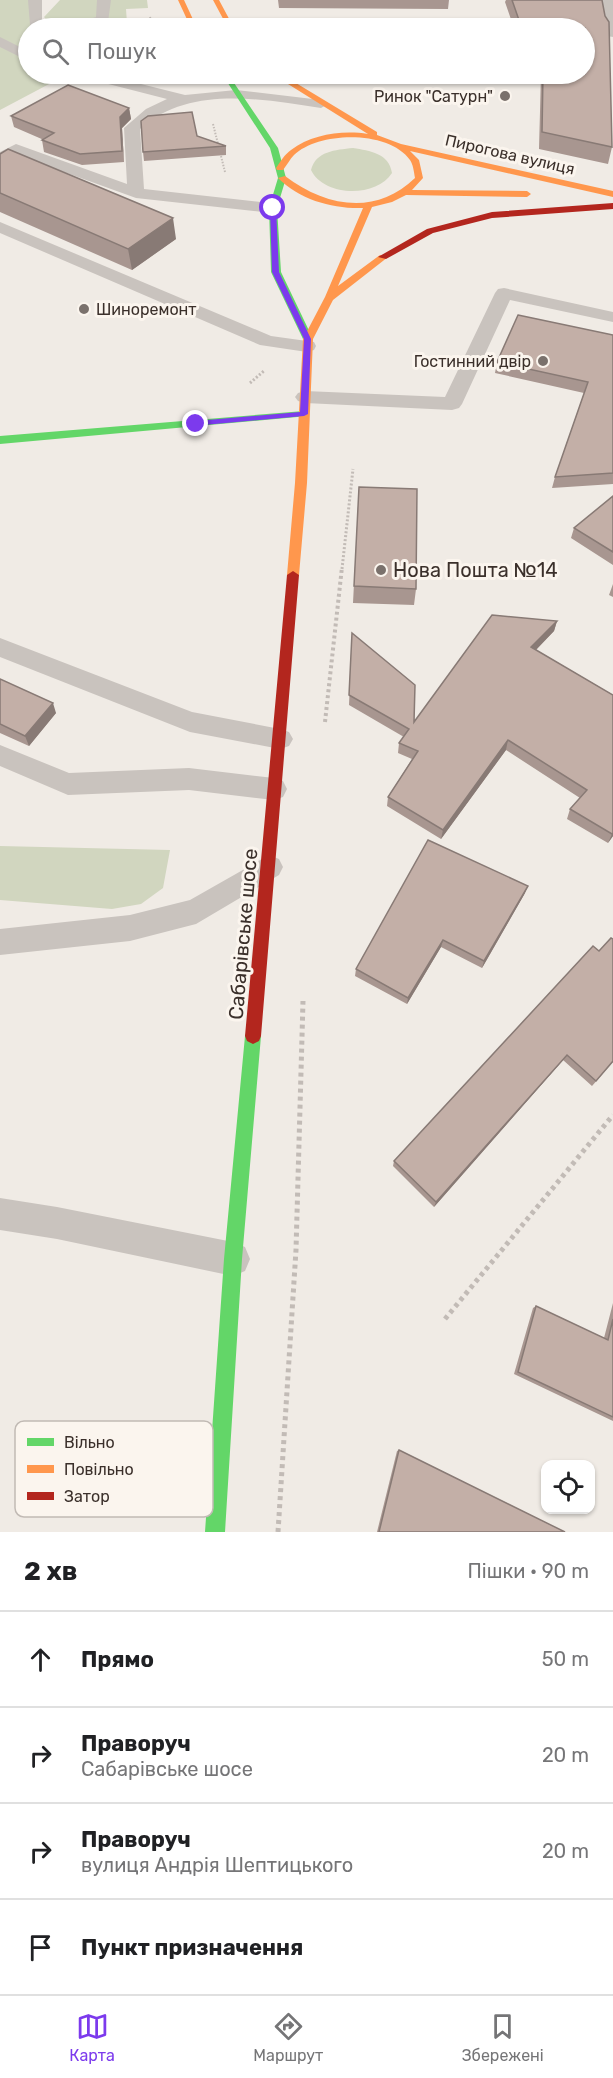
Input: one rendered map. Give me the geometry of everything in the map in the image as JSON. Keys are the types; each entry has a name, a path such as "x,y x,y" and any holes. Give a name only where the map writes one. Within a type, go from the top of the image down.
{"street":[{"path":"182,0 190,18"},
{"path":"216,0 226,18"},
{"path":"609,0 612,27"},
{"path":"232,84 274,148 281,173 294,191 315,201 341,206 369,205 406,192 417,181 420,168 414,156 400,146 381,138 321,104 291,84"},
{"path":"308,342 276,272 273,208 285,156 297,146 315,139 336,135 381,138"},
{"name":"Пирогова вулиця","path":"400,146 613,194"},
{"name":"Пирогова вулиця","path":"406,192 540,195"},
{"name":"Пирогова вулиця","path":"557,196 613,200"},
{"path":"308,342 369,205"},
{"path":"329,298 400,246 450,224 492,215 613,206"},
{"name":"Сабарівське шосе","path":"215,1532 233,1259 301,483 308,342"},
{"path":"0,441 304,405"}],"lane":[{"path":"35,0 35,18"},
{"path":"103,18 104,0"},
{"path":"0,41 18,51"},
{"path":"129,84 193,99"},
{"path":"136,193 132,128 155,110 193,99 240,94 321,104"},
{"path":"0,159 16,149 136,193 273,208"},
{"path":"0,227 267,342 308,342"},
{"path":"304,405 452,404 504,293 613,317"},
{"path":"0,647 190,722 280,739"},
{"path":"0,755 68,784 189,779 274,789"},
{"path":"0,942 130,928 196,911 269,867"},
{"path":"0,1214 57,1222 233,1259"}],"path":[{"path":"193,99 212,120 232,202"},
{"path":"247,386 260,377 270,363 267,342"},
{"path":"325,724 353,469"},
{"path":"278,1532 296,1250 303,993"},
{"path":"445,1319 613,1115"}],"green space":[{"path":"0,0 35,0 35,18 18,18 18,84 49,84 0,110"},
{"path":"60,0 98,0 99,16 94,18 44,17"},
{"path":"104,0 147,0 148,8 126,9 127,18 97,18"},
{"path":"353,148 383,157 392,173 374,187 350,191 327,185 311,170 322,155"},
{"path":"0,846 170,850 163,888 141,904 112,909 0,900"}],"building":[{"path":"512,0 602,0 605,16 609,22 612,147 542,132 543,84 595,84 595,18 518,18"},
{"path":"68,85 129,108 120,117 122,151 80,154 42,140 54,133 11,116"},
{"path":"192,112 197,136 226,146 143,152 141,121 148,116"},
{"path":"8,149 173,218 128,249 0,193 0,154"},
{"path":"518,315 613,335 613,473 555,477 588,382 497,362"},
{"path":"359,487 417,489 416,589 354,586"},
{"path":"613,496 613,552 574,528"},
{"path":"492,615 557,621 531,647 613,695 612,834 570,809 587,790 508,740 443,830 388,797 418,751 399,743 409,729 349,695 352,633 415,685 414,722"},
{"path":"0,679 53,703 25,736 0,724"},
{"path":"428,840 528,886 484,961 443,940 408,998 356,969"},
{"path":"611,938 613,939 613,1061 596,1081 567,1055 436,1202 394,1161 593,946 599,951"},
{"path":"536,1306 608,1340 613,1319 613,1417 518,1372"},
{"path":"399,1450 565,1532 379,1532"}],"traffic: fast":[{"path":"232,84 274,148 282,178 273,208 276,272 308,339"},
{"path":"0,440 304,414"},
{"path":"215,1532 233,1259 253,1036"}],"traffic: slow":[{"path":"181,0 189,18"},
{"path":"216,0 226,18"},
{"path":"292,84 374,134"},
{"path":"280,168 292,152 311,141 334,136 359,135 382,139 402,147 415,160 419,178 406,191 389,200 371,205 352,206 313,197 296,189 282,178"},
{"path":"400,146 613,194"},
{"path":"406,192 527,194"},
{"path":"329,297 369,205"},
{"path":"293,575 301,483 308,339 329,298 383,257"}],"traffic: jam":[{"path":"383,257 430,231 492,215 613,206"},
{"path":"253,1036 293,575"}],"place":[{"name":"Ринок \"Сатурн\"","path":"505,96"},
{"name":"Шиноремонт","path":"84,309"},
{"name":"Гостинний двір","path":"543,361"},
{"name":"Нова Пошта №14","path":"381,570"}],"route":[{"path":"196,424 304,414 308,339 276,272 273,208"}]}
